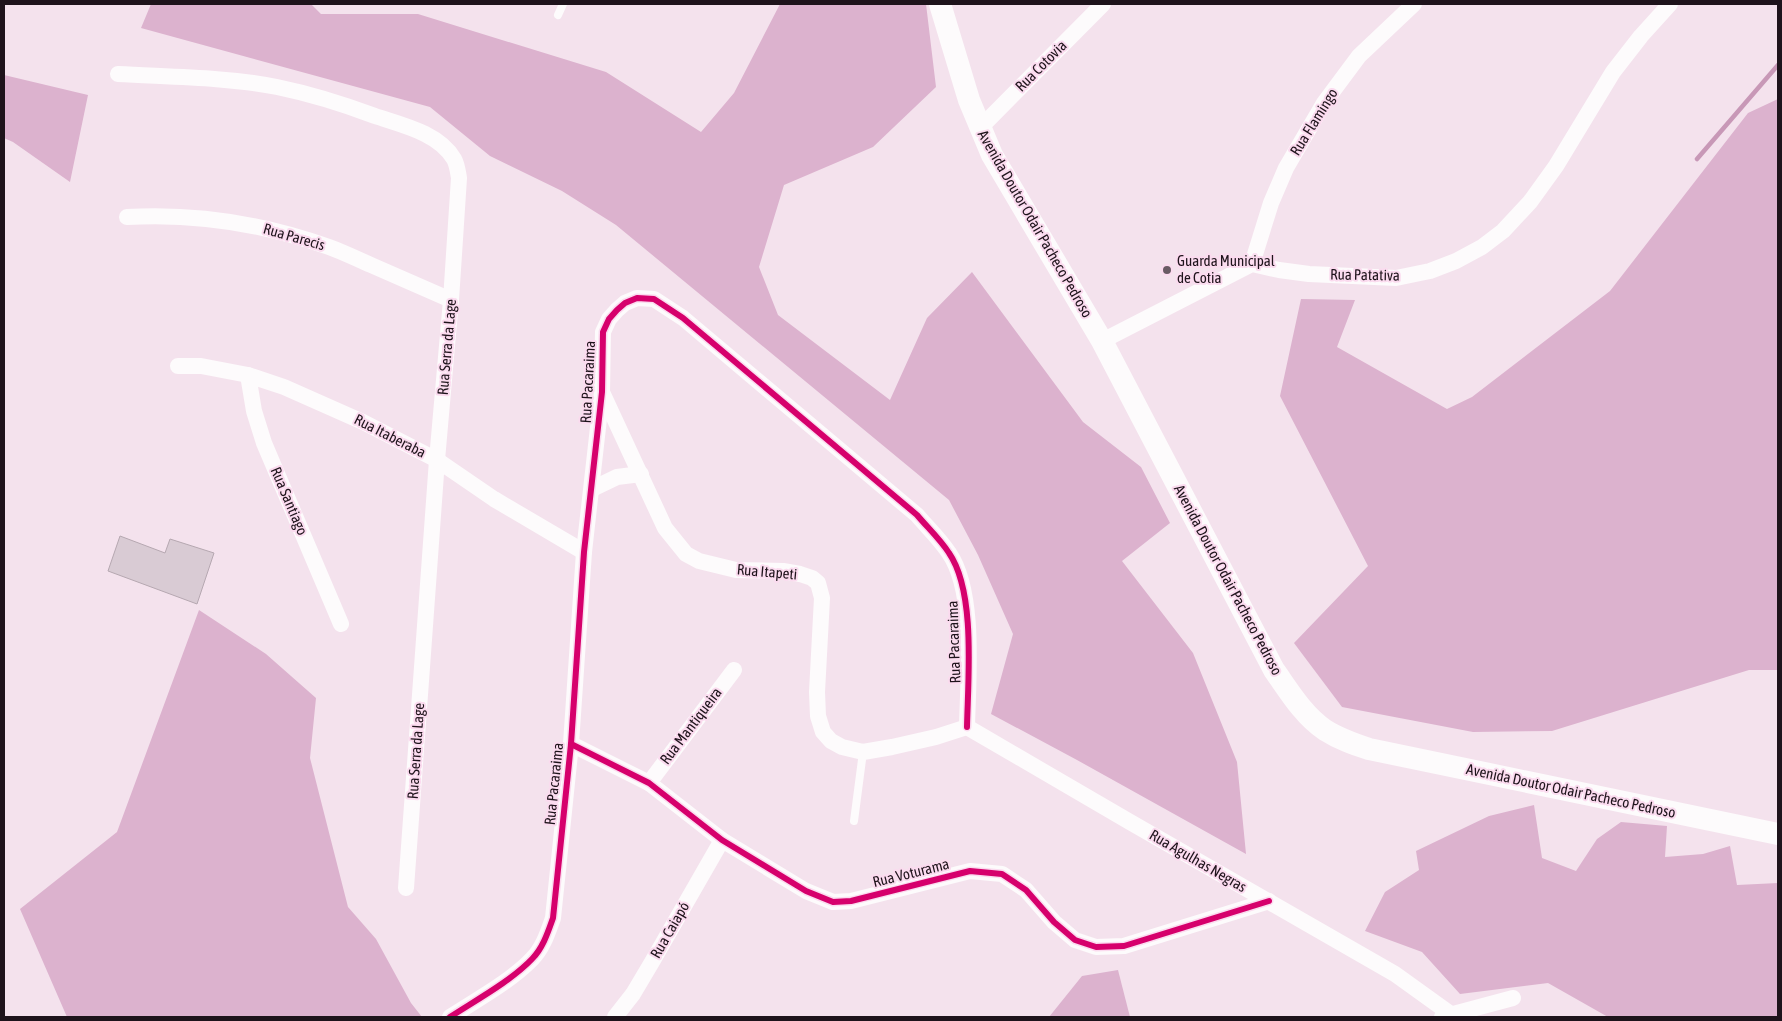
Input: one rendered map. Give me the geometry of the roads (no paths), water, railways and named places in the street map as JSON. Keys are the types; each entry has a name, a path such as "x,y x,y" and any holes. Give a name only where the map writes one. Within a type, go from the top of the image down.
{"main road":[{"name":"Avenida Doutor Odair Pacheco Pedroso","path":"940,4 969,100 992,155 1102,341 1274,670 1306,713 1325,730 1342,739 1369,749 1778,834"}],"street":[{"name":"Rua Cotovia","path":"980,128 1103,4"},
{"name":"Rua Flamingo","path":"1252,264 1271,203 1286,168 1324,103 1359,56 1414,4"},
{"name":"Rua Patativa","path":"1252,264 1309,274 1396,278 1430,271 1456,261 1482,247 1503,231 1530,202 1556,166 1613,72 1641,36 1670,4"},
{"name":"Rua Serra da Lage","path":"118,74 211,79 276,87 334,101 431,138 443,147 454,160 459,178 451,300 437,460 406,888"},
{"name":"Rua Parecis","path":"127,216 162,215 200,218 236,222 278,231 330,247 451,300"},
{"path":"1102,341 1252,264"},
{"name":"Rua Pacaraima","path":"450,1017 512,975 533,958 544,940 552,918 571,744 584,552 602,392 603,332 608,319 625,303 637,298 654,300 683,318 917,514 950,553 965,592 968,614 968,727"},
{"name":"Rua Itaberaba","path":"178,366 201,366 248,375 284,387 363,422 437,460 494,499 584,552"},
{"name":"Rua Santiago","path":"248,375 254,411 264,443 342,624"},
{"name":"Rua Itapeti","path":"602,392 665,528 686,554 699,561 736,570 783,571 800,574 812,578 818,583 822,598 817,692 818,716 823,732 831,740 842,747 863,752 936,738 968,727"},
{"path":"592,489 617,477 641,474"},
{"name":"Rua Mantiqueira","path":"649,783 734,670"},
{"name":"Rua Agulhas Negras","path":"968,727 1395,974 1447,1016 1513,998"},
{"name":"Rua Voturama","path":"571,744 649,783 722,840 806,891 833,902 851,901 970,872 1002,874 1026,890 1054,922 1075,940 1096,947 1124,946 1269,902"},
{"name":"Rua Caiapó","path":"615,1017 633,994 722,840"}],"lane":[{"path":"558,14 563,4"},
{"path":"854,821 863,752"}],"waterway":[{"path":"1697,159 1778,65"}],"place":[{"name":"Guarda Municipal de Cotia","path":"1167,270"}]}
